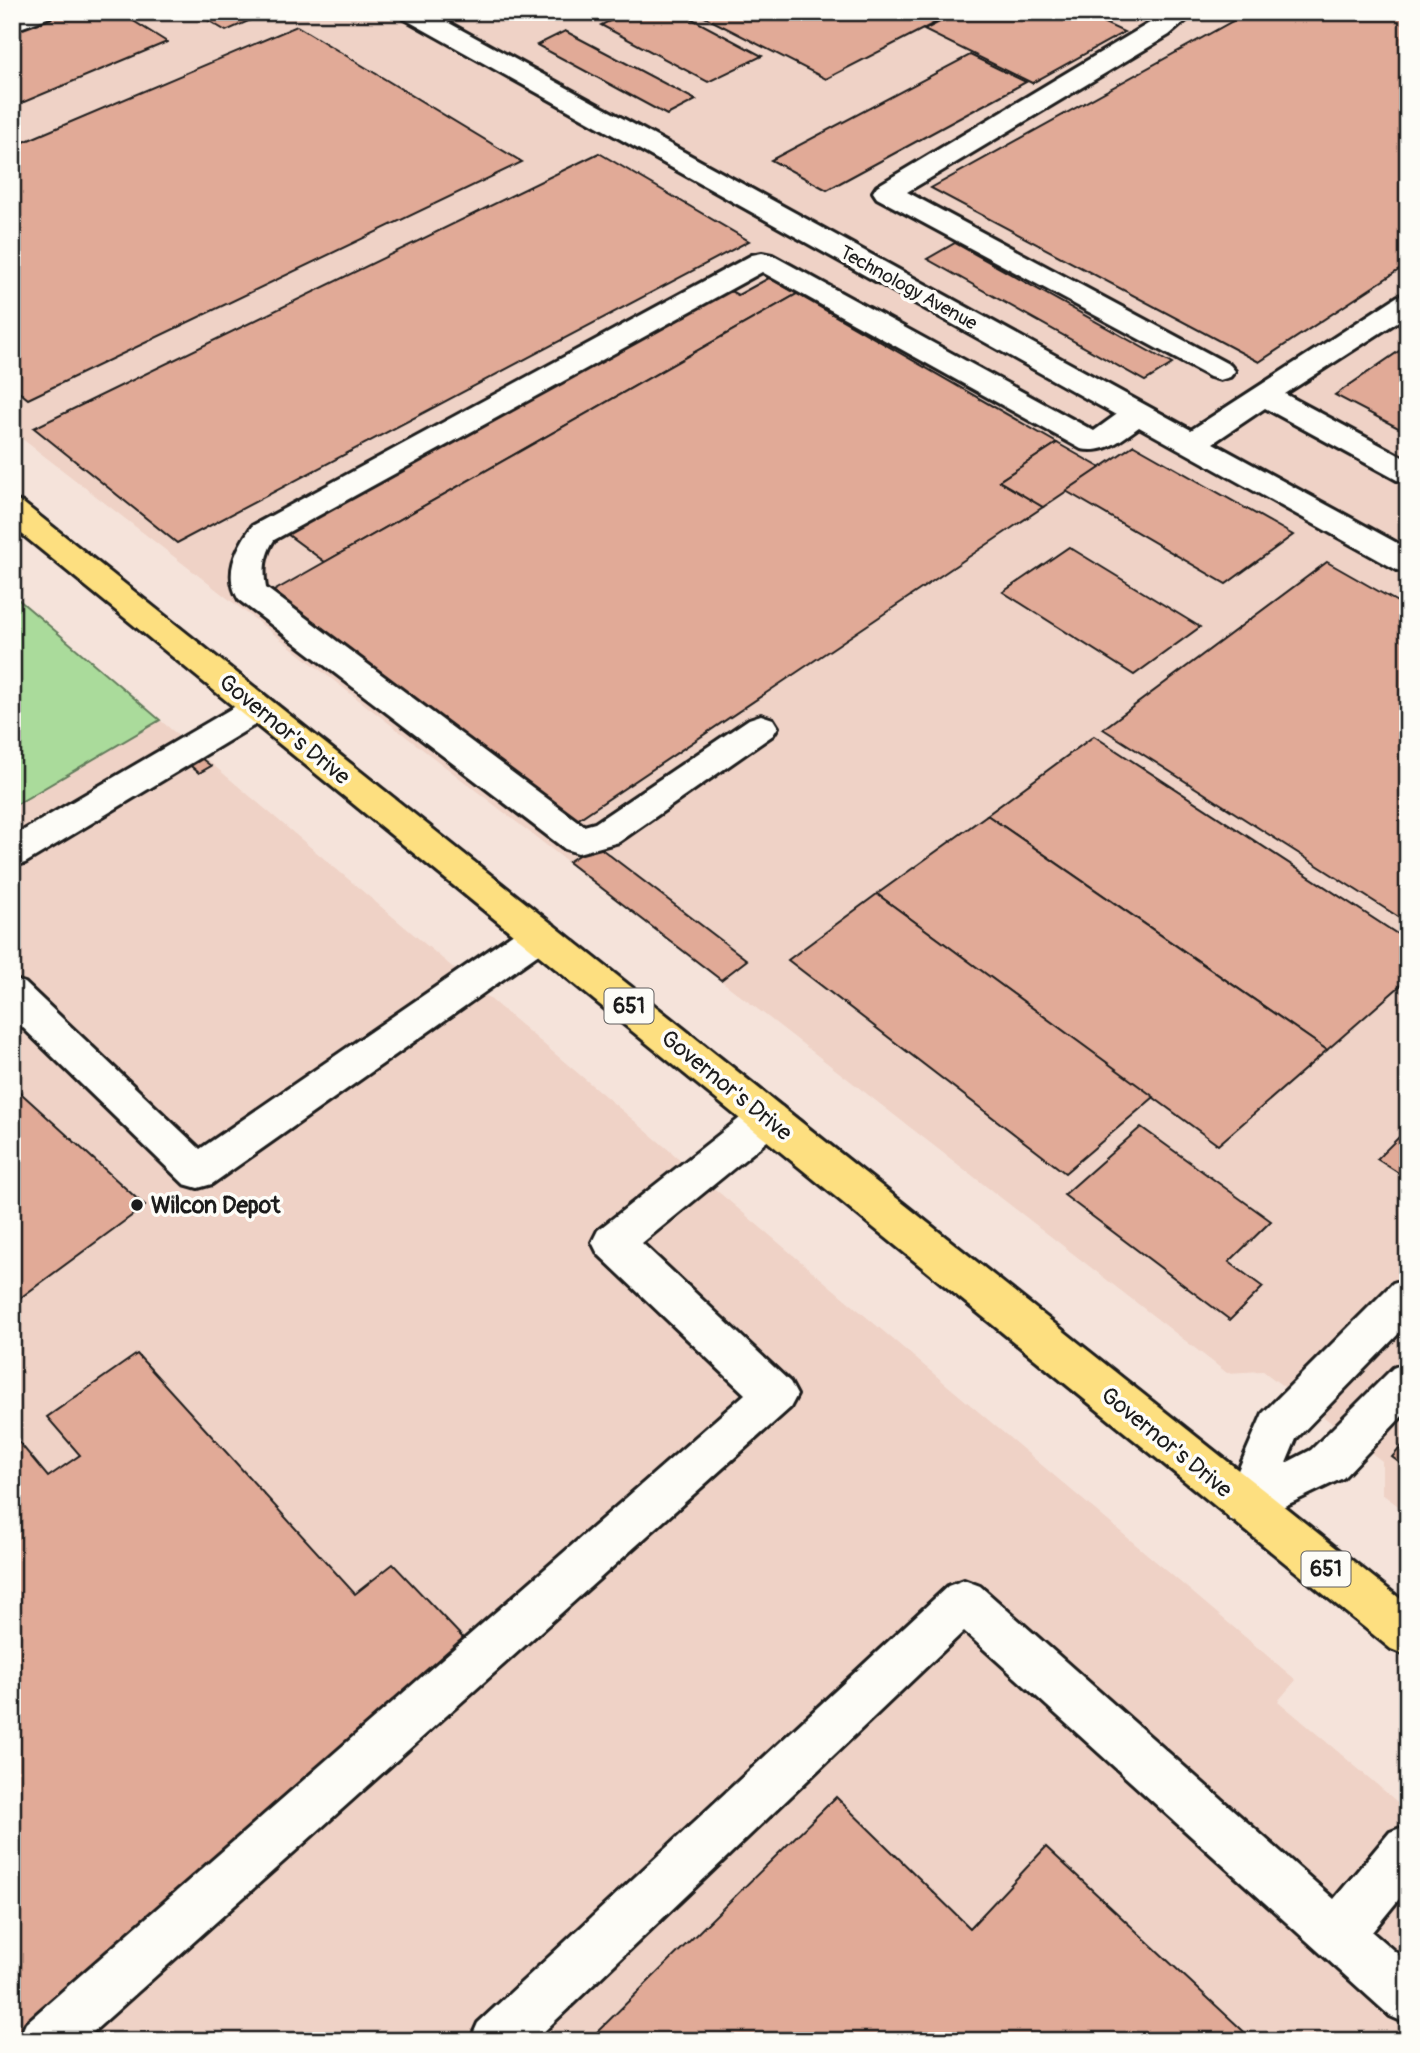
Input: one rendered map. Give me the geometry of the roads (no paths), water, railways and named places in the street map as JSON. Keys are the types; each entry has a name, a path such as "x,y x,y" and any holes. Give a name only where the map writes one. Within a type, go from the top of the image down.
{"highway":[{"name":"Governor's Drive","path":"12,510 1408,1634"}],"street":[{"path":"12,24 41,12"},
{"name":"Technology Avenue","path":"410,12 1408,563"},
{"path":"1184,12 1160,30 887,192 1220,371"},
{"path":"761,727 606,833 578,840 251,593 246,571 250,550 262,533 762,261 1092,442 1103,439 1138,413"},
{"path":"1192,443 1408,302"},
{"path":"1264,395 1408,473"},
{"path":"12,854 258,708"},
{"path":"12,993 198,1172 540,934"},
{"path":"44,2041 775,1395 613,1242 768,1118"},
{"path":"1245,1505 1279,1427 1408,1296"},
{"path":"1245,1505 1327,1464 1408,1381"},
{"path":"496,2041 964,1601 1408,1998"},
{"path":"1337,1935 1408,1849"}],"place":[{"name":"Wilcon Depot","path":"137,1205"}]}
